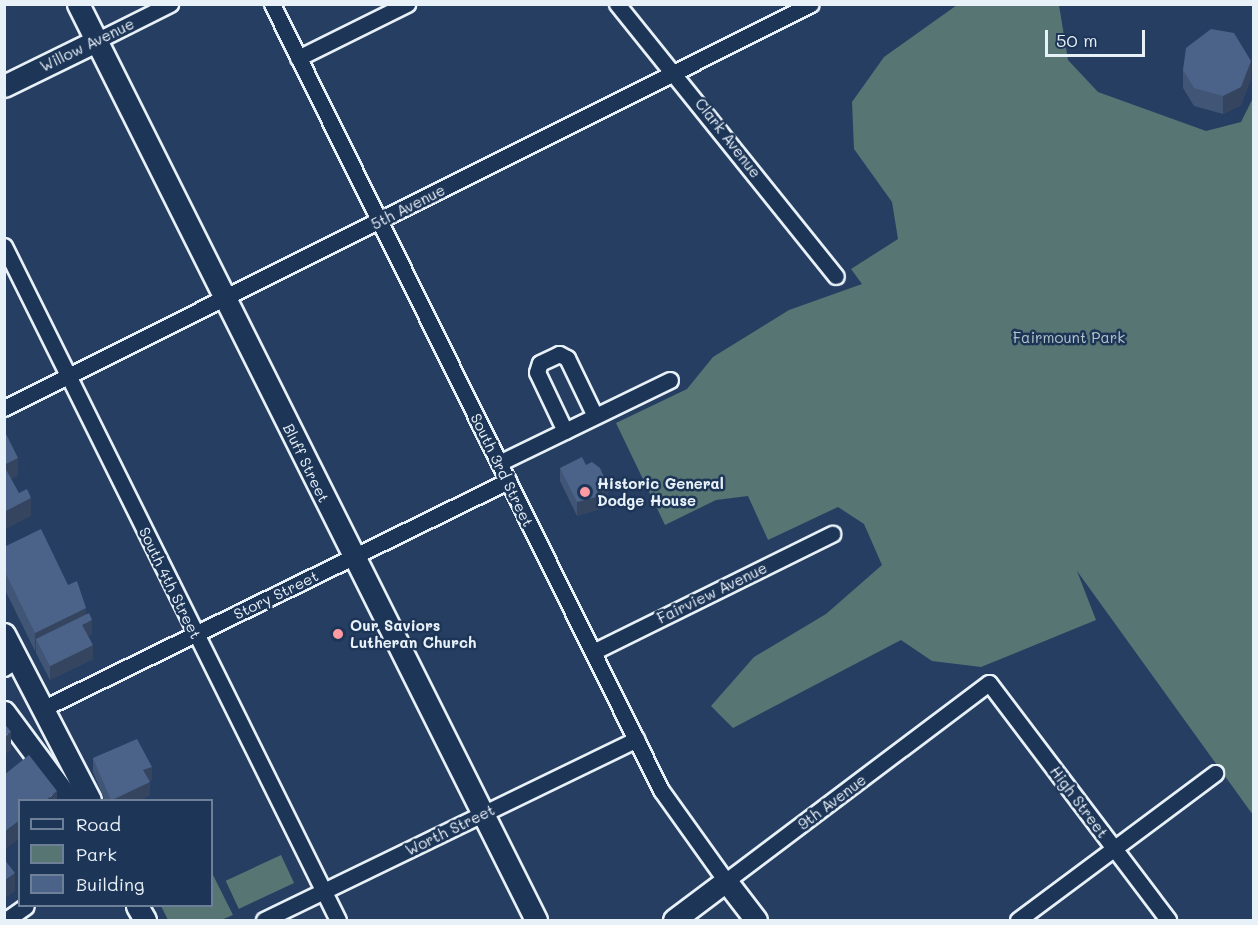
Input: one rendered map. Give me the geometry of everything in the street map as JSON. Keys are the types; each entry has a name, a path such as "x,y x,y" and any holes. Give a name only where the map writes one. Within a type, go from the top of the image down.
{"main road":[{"name":"Bluff Street","path":"78,4 480,815 536,921"},
{"name":"Willow Avenue","path":"4,86 96,41"},
{"path":"4,634 11,664 44,708 89,799"},
{"path":"4,712 68,799"},
{"name":"9th Avenue","path":"674,921 726,881"},
{"name":"South 3rd Street","path":"726,881 756,921"},
{"path":"138,907 145,921"}],"street":[{"name":"Willow Avenue","path":"96,41 170,4"},
{"name":"South 3rd Street","path":"272,4 636,739 680,820 726,881"},
{"path":"298,58 407,4"},
{"name":"Clark Avenue","path":"617,4 836,276"},
{"name":"5th Avenue","path":"4,408 380,222 811,4"},
{"name":"South 4th Street","path":"4,246 338,921"},
{"path":"565,431 537,372 540,363 559,354 567,358 595,416"},
{"path":"499,463 670,381"},
{"name":"Story Street","path":"44,708 508,481"},
{"name":"Fairview Avenue","path":"593,652 832,534"},
{"name":"High Street","path":"989,683 1168,921"},
{"name":"9th Avenue","path":"726,881 989,683"},
{"name":"Worth Street","path":"264,921 636,739"},
{"path":"1018,921 1215,773"},
{"path":"6,921 25,907"}],"green space":[{"name":"Fairmount Park","path":"957,5 1059,5 1068,60 1098,92 1206,131 1241,122 1253,98 1253,815 1077,571 1096,620 981,667 932,661 901,640 733,728 711,706 754,657 826,614 882,565 864,524 838,507 768,540 748,496 716,500 665,525 616,423 687,389 713,357 789,310 862,284 851,269 898,239 892,202 854,149 852,102 884,57"},
{"path":"281,855 294,883 239,909 226,881"},
{"path":"213,875 233,915 221,920 168,920 162,907 213,907"}],"building":[{"path":"1211,29 1234,33 1251,61 1241,87 1223,96 1194,88 1183,70 1186,48"},
{"path":"4,430 18,458 4,465"},
{"path":"582,457 586,465 592,462 600,468 608,486 597,491 600,496 577,502 560,468"},
{"path":"4,466 19,493 27,489 31,498 4,512"},
{"path":"41,529 68,585 77,581 86,608 35,633 4,570 4,547"},
{"path":"89,613 92,620 82,625 93,645 50,666 36,639"},
{"path":"4,723 11,732 4,737"},
{"path":"137,739 152,767 143,770 150,782 111,799 93,758"},
{"path":"29,755 57,791 47,799 18,799 18,822 4,832 4,775"},
{"path":"4,859 15,873 4,881"}],"place":[{"name":"Historic General Dodge House","path":"585,492"},
{"name":"Our Saviors Lutheran Church","path":"338,634"}]}
